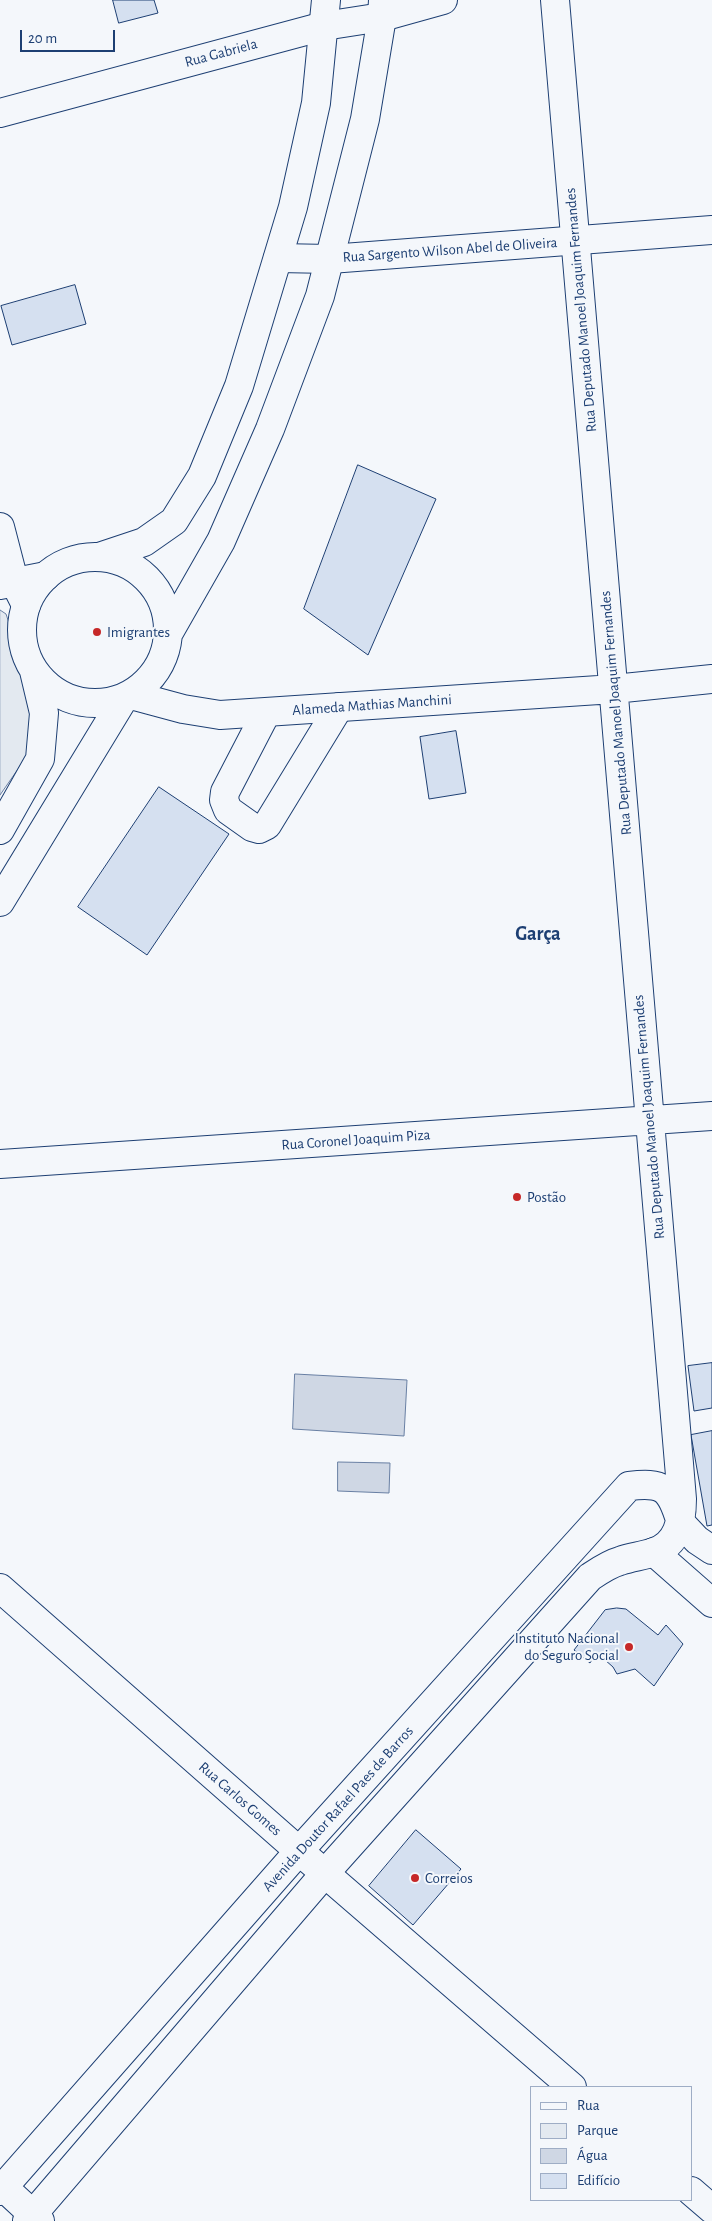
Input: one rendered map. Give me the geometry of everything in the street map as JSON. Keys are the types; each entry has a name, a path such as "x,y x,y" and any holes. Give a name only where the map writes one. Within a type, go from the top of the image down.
{"main road":[{"name":"Rua Gabriela","path":"0,112 325,13 382,9 443,0"},
{"name":"Rua Deputado Manoel Joaquim Fernandes","path":"555,0 682,1499 681,1524"},
{"path":"168,634 221,541 266,437 320,296 365,119 382,9"},
{"path":"13,590 46,576 69,562 99,557 144,542 174,521 197,483 239,386 293,207 316,103 325,13"},
{"name":"Rua Sargento Wilson Abel de Oliveira","path":"278,258 330,259 712,230"},
{"path":"0,527 22,627 24,650 34,671 44,713 40,759 0,830"},
{"path":"0,902 127,696 153,676 166,650 168,634 166,611 157,590 141,573 121,562 99,557"},
{"path":"34,671 52,690 74,701 99,704 127,696"},
{"name":"Alameda Mathias Manchini","path":"127,696 183,709 220,715 614,689 712,679"},
{"path":"266,713 225,792 224,800 228,810 252,827 259,828 267,825 339,707"},
{"name":"Rua Coronel Joaquim Piza","path":"0,1164 712,1116"},
{"name":"Avenida Doutor Rafael Paes de Barros","path":"1,2187 299,1851 629,1486 651,1483 667,1492 673,1499 681,1524"},
{"path":"1,2187 34,2219 326,1872 590,1577 618,1561 654,1552 665,1546 674,1537 681,1524 697,1540 712,1550"},
{"path":"654,1552 712,1603"},
{"name":"Rua Carlos Gomes","path":"0,1588 299,1851 326,1872 571,2086"}],"green space":[{"path":"0,610 6,614 16,644 35,729 25,759 0,795"}],"water":[{"path":"295,1374 407,1380 404,1436 293,1429"},
{"path":"338,1462 390,1463 389,1493 338,1491"}],"building":[{"path":"113,0 154,0 158,13 119,23"},
{"path":"75,285 86,324 12,345 1,306"},
{"path":"358,465 436,499 368,655 304,609"},
{"path":"456,731 466,793 429,799 420,737"},
{"path":"159,787 229,834 147,955 78,907"},
{"path":"712,1363 712,1408 694,1411 688,1366"},
{"path":"712,1431 712,1525 707,1526 691,1435"},
{"name":"Instituto Nacional do Seguro Social","path":"626,1609 658,1635 666,1625 683,1644 654,1686 635,1669 617,1674 613,1667 596,1652 590,1663 574,1650 605,1610"},
{"name":"Correios","path":"416,1830 461,1869 413,1925 369,1886"}],"place":[{"name":"Imigrantes","path":"97,632"},
{"name":"Postão","path":"517,1197"},
{"name":"Instituto Nacional do Seguro Social","path":"629,1647"},
{"name":"Correios","path":"415,1878"}],"district":[{"name":"Garça","path":"538,934"}]}
